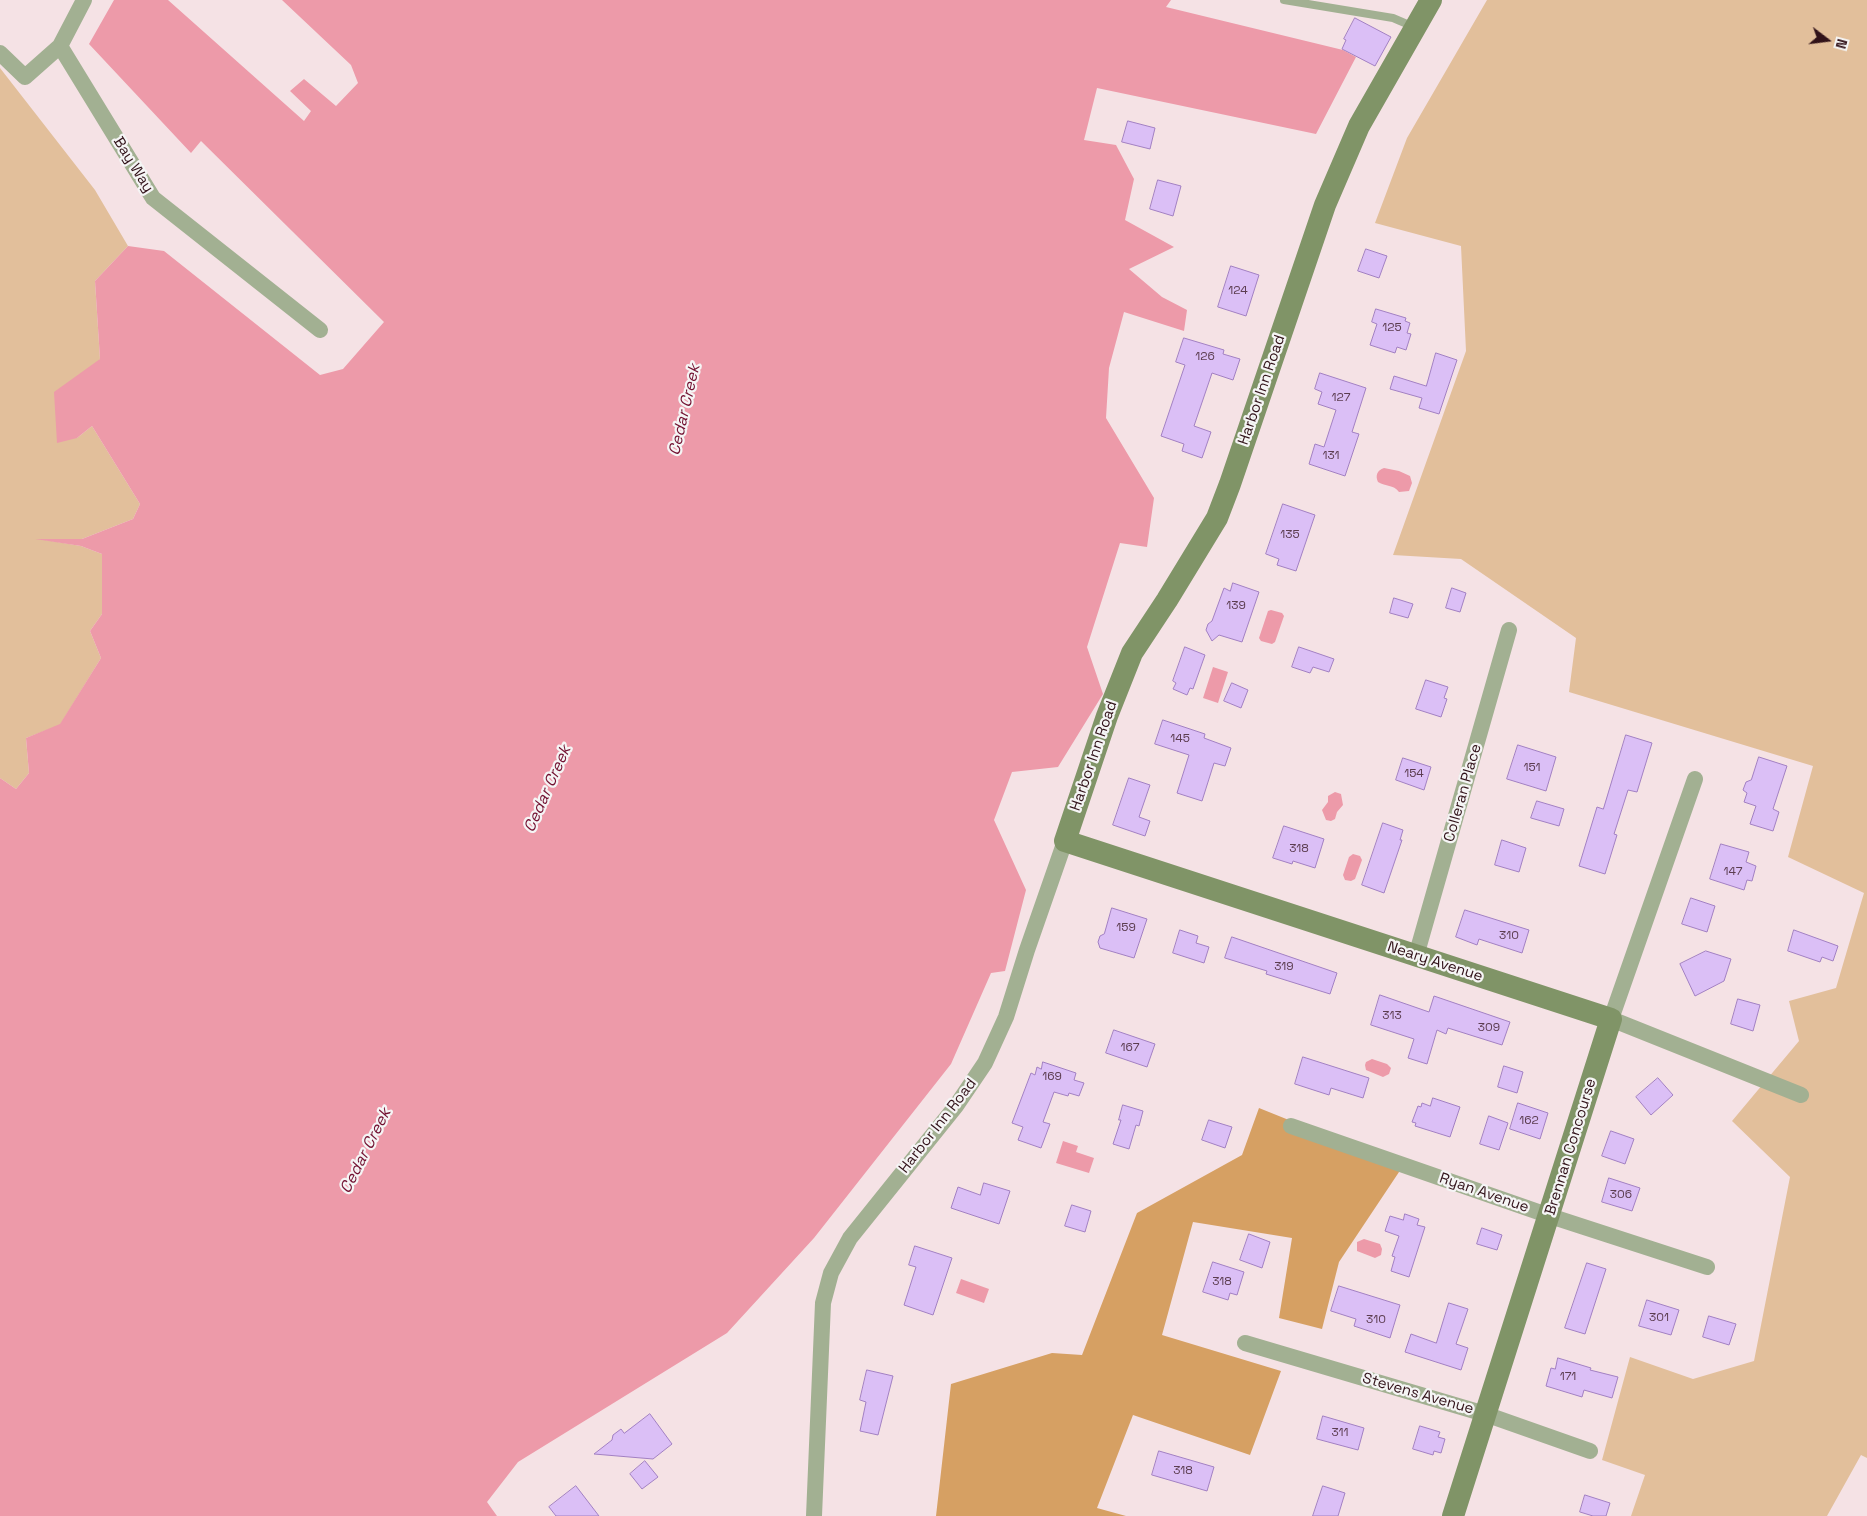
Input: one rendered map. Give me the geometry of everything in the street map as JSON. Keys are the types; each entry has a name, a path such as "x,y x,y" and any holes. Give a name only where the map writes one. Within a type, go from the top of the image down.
{"main road":[{"name":"Harbor Inn Road","path":"1065,841 1107,716 1132,653 1167,600 1216,518 1230,484 1325,204 1359,126 1430,0"},
{"name":"Neary Avenue","path":"1065,841 1612,1019"},
{"name":"Brennan Concourse","path":"1453,1516 1612,1019"}],"street":[{"path":"0,53 25,77 60,46 84,0"},
{"name":"Bay Way","path":"60,46 153,198 320,330"},
{"name":"Colleran Place","path":"1416,956 1509,630"},
{"name":"Brennan Concourse","path":"1612,1019 1695,779"},
{"name":"Harbor Inn Road","path":"814,1516 822,1303 831,1273 850,1238 956,1106 985,1063 1006,1017 1065,841"},
{"name":"Neary Avenue","path":"1612,1019 1802,1095"},
{"name":"Ryan Avenue","path":"1291,1126 1550,1216 1706,1267"},
{"name":"Stevens Avenue","path":"1245,1343 1485,1414 1590,1451"}],"lane":[{"path":"1284,0 1393,18 1415,27"}],"shaded area":[{"path":"1487,0 1867,0 1867,1458 1861,1455 1827,1516 1631,1516 1645,1475 1602,1460 1630,1357 1693,1379 1754,1361 1790,1177 1732,1121 1799,1041 1789,1001 1836,988 1864,893 1788,857 1813,766 1569,692 1576,638 1461,559 1393,555 1466,351 1461,246 1375,223 1407,138"},
{"path":"0,68 95,190 128,246 95,281 100,359 77,438 92,426 140,504 133,519 82,539 40,539 81,546 102,554 102,614 90,631 101,658 60,725 26,738 29,773 16,789 0,778"},
{"path":"1259,1108 1403,1166 1339,1262 1322,1329 1279,1318 1292,1238 1193,1222 1162,1335 1281,1371 1250,1455 1133,1415 1097,1508 1126,1516 936,1516 951,1384 1052,1353 1082,1355 1137,1213 1242,1155"}],"water":[{"name":"Cedar Creek","path":"114,0 168,0 304,121 311,111 290,91 304,79 336,106 358,83 351,65 282,0 1171,0 1166,7 1343,50 1356,57 1316,134 1097,88 1084,140 1116,145 1134,179 1125,220 1174,247 1129,269 1162,297 1187,310 1184,331 1124,312 1109,368 1106,418 1154,498 1147,547 1120,543 1087,647 1103,694 1058,767 1012,772 994,820 1026,890 1005,971 991,973 951,1064 814,1238 727,1333 518,1462 487,1502 497,1516 0,1516 0,778 16,789 29,773 26,738 60,724 101,658 90,631 102,614 102,554 81,546 35,539 82,539 133,519 140,504 92,426 77,438 57,443 54,392 100,359 95,281 128,246 164,251 320,375 343,369 384,322 201,141 191,153 89,44"},
{"path":"1384,468 1399,471 1410,476 1412,483 1409,491 1399,492 1378,482 1377,474"},
{"path":"1268,611 1282,613 1284,616 1275,642 1272,644 1261,641 1259,638"},
{"path":"1213,667 1228,672 1218,703 1203,698"},
{"path":"1335,792 1341,794 1343,805 1337,812 1335,819 1331,821 1326,820 1322,810 1328,802 1328,796"},
{"path":"1353,854 1360,856 1362,860 1355,879 1351,881 1345,880 1343,875 1349,857"},
{"path":"1372,1059 1387,1064 1391,1068 1389,1074 1383,1077 1366,1070 1366,1062"},
{"path":"1063,1141 1078,1146 1076,1152 1094,1158 1089,1173 1056,1163"},
{"path":"1364,1239 1380,1244 1382,1249 1381,1255 1375,1258 1357,1251 1357,1242"},
{"path":"961,1279 989,1289 984,1303 956,1293"}],"building":[{"path":"1355,18 1391,37 1375,66 1342,49 1346,40 1344,39"},
{"path":"1128,121 1155,128 1150,149 1122,142"},
{"path":"1158,180 1181,186 1173,216 1150,209"},
{"path":"1366,249 1387,256 1379,278 1358,271"},
{"path":"1231,266 1259,275 1246,316 1218,307"},
{"path":"1376,309 1406,318 1405,321 1410,323 1407,333 1411,334 1406,350 1397,347 1395,353 1370,345 1377,324 1372,322"},
{"path":"1184,338 1224,350 1223,354 1240,359 1233,380 1212,373 1194,426 1211,432 1202,458 1182,451 1184,444 1161,436 1185,365 1176,362"},
{"path":"1436,353 1457,360 1439,414 1419,408 1422,398 1390,389 1394,376 1426,386"},
{"path":"1320,373 1366,388 1352,432 1359,434 1345,476 1309,464 1315,444 1324,447 1336,410 1318,404 1322,392 1315,389"},
{"path":"1283,504 1315,515 1296,571 1277,565 1279,559 1266,554"},
{"path":"1233,583 1259,592 1242,642 1219,635 1212,641 1206,630 1208,624 1212,621 1224,588 1230,591"},
{"path":"1452,588 1466,593 1460,612 1446,608"},
{"path":"1394,598 1413,604 1408,618 1390,613"},
{"path":"1185,647 1205,655 1193,689 1190,688 1187,695 1173,689 1176,683 1173,681"},
{"path":"1299,647 1334,659 1329,672 1313,667 1310,673 1292,667"},
{"path":"1426,680 1448,687 1444,698 1447,699 1441,717 1416,709"},
{"path":"1232,683 1248,690 1241,708 1224,701"},
{"path":"1163,720 1205,734 1204,738 1231,748 1225,766 1214,763 1202,801 1177,793 1189,755 1155,744"},
{"path":"1626,735 1652,743 1637,792 1628,790 1614,834 1617,835 1605,874 1579,866 1597,807 1603,809"},
{"path":"1518,745 1556,757 1546,791 1507,779"},
{"path":"1759,757 1787,766 1773,809 1779,812 1773,831 1750,824 1756,806 1744,802 1747,793 1743,790 1746,782 1751,780"},
{"path":"1403,758 1431,767 1424,790 1396,780"},
{"path":"1129,778 1150,785 1139,817 1150,821 1145,836 1113,825"},
{"path":"1537,801 1564,809 1559,826 1531,818"},
{"path":"1383,823 1403,830 1400,840 1402,840 1384,893 1362,885"},
{"path":"1284,826 1324,839 1315,868 1293,861 1292,864 1273,858"},
{"path":"1502,840 1526,848 1519,872 1495,865"},
{"path":"1721,844 1749,852 1746,862 1756,866 1752,881 1747,880 1744,890 1710,879"},
{"path":"1691,898 1715,906 1707,932 1682,924"},
{"path":"1112,908 1147,919 1134,958 1100,948 1098,942 1100,936 1104,934"},
{"path":"1465,910 1529,930 1522,953 1479,939 1477,945 1456,937"},
{"path":"1180,930 1198,936 1196,943 1209,947 1204,963 1173,953"},
{"path":"1794,930 1838,946 1833,961 1822,957 1820,962 1788,951"},
{"path":"1232,937 1337,973 1330,994 1266,974 1267,971 1225,958"},
{"path":"1706,951 1731,959 1724,981 1695,996 1680,964"},
{"path":"1380,995 1429,1012 1434,996 1510,1022 1502,1045 1448,1028 1446,1034 1437,1030 1427,1064 1408,1058 1414,1039 1371,1025"},
{"path":"1738,999 1760,1005 1753,1031 1731,1024"},
{"path":"1114,1030 1155,1044 1147,1067 1106,1053"},
{"path":"1303,1057 1369,1078 1363,1098 1331,1088 1329,1095 1295,1084"},
{"path":"1043,1062 1076,1073 1074,1080 1084,1083 1079,1096 1069,1093 1068,1096 1054,1092 1043,1122 1050,1124 1041,1148 1018,1140 1023,1127 1012,1123 1031,1073 1035,1075 1037,1067 1041,1069"},
{"path":"1504,1066 1523,1072 1517,1093 1498,1087"},
{"path":"1658,1078 1673,1095 1651,1115 1636,1097"},
{"path":"1433,1098 1460,1107 1450,1137 1415,1126 1416,1123 1412,1122 1418,1106 1421,1107 1422,1103 1430,1106"},
{"path":"1518,1103 1548,1113 1540,1139 1510,1129"},
{"path":"1123,1105 1143,1111 1139,1126 1136,1125 1129,1149 1113,1144 1121,1120 1119,1120"},
{"path":"1489,1116 1508,1123 1499,1150 1480,1144"},
{"path":"1209,1120 1232,1127 1225,1148 1202,1140"},
{"path":"1611,1131 1634,1139 1625,1164 1602,1156"},
{"path":"1609,1178 1640,1188 1632,1211 1602,1202"},
{"path":"984,1183 1010,1191 999,1224 951,1208 958,1187 980,1195"},
{"path":"1072,1205 1091,1211 1085,1232 1065,1226"},
{"path":"1405,1214 1419,1219 1417,1225 1425,1227 1409,1277 1391,1271 1395,1257 1392,1256 1399,1236 1385,1231 1390,1216 1403,1220"},
{"path":"1482,1228 1502,1235 1497,1250 1477,1244"},
{"path":"1249,1234 1270,1242 1262,1268 1240,1260"},
{"path":"915,1246 952,1258 933,1315 904,1305 916,1267 909,1265"},
{"path":"1213,1262 1244,1272 1237,1295 1230,1293 1228,1300 1203,1292"},
{"path":"1587,1263 1606,1269 1585,1334 1565,1328"},
{"path":"1339,1286 1400,1305 1390,1338 1354,1326 1356,1319 1331,1311"},
{"path":"1647,1300 1679,1310 1671,1335 1639,1326"},
{"path":"1449,1303 1468,1309 1456,1344 1468,1348 1461,1370 1405,1352 1411,1334 1436,1343"},
{"path":"1709,1316 1736,1324 1729,1345 1703,1337"},
{"path":"1558,1358 1591,1368 1590,1370 1618,1377 1612,1398 1584,1390 1582,1397 1546,1386 1551,1368 1555,1369"},
{"path":"867,1370 893,1376 878,1435 860,1431 866,1402 860,1400"},
{"path":"650,1414 672,1444 653,1459 594,1454 612,1440 613,1435 621,1429 624,1433"},
{"path":"1323,1416 1364,1428 1358,1450 1317,1439"},
{"path":"1420,1426 1440,1432 1438,1437 1445,1439 1441,1453 1434,1451 1433,1455 1413,1449"},
{"path":"1159,1451 1214,1467 1207,1491 1152,1475"},
{"path":"645,1461 658,1477 642,1489 630,1474"},
{"path":"576,1486 599,1516 556,1516 549,1507"},
{"path":"1323,1486 1345,1493 1338,1516 1313,1516"},
{"path":"1585,1495 1610,1503 1606,1516 1593,1516 1580,1512"}]}
